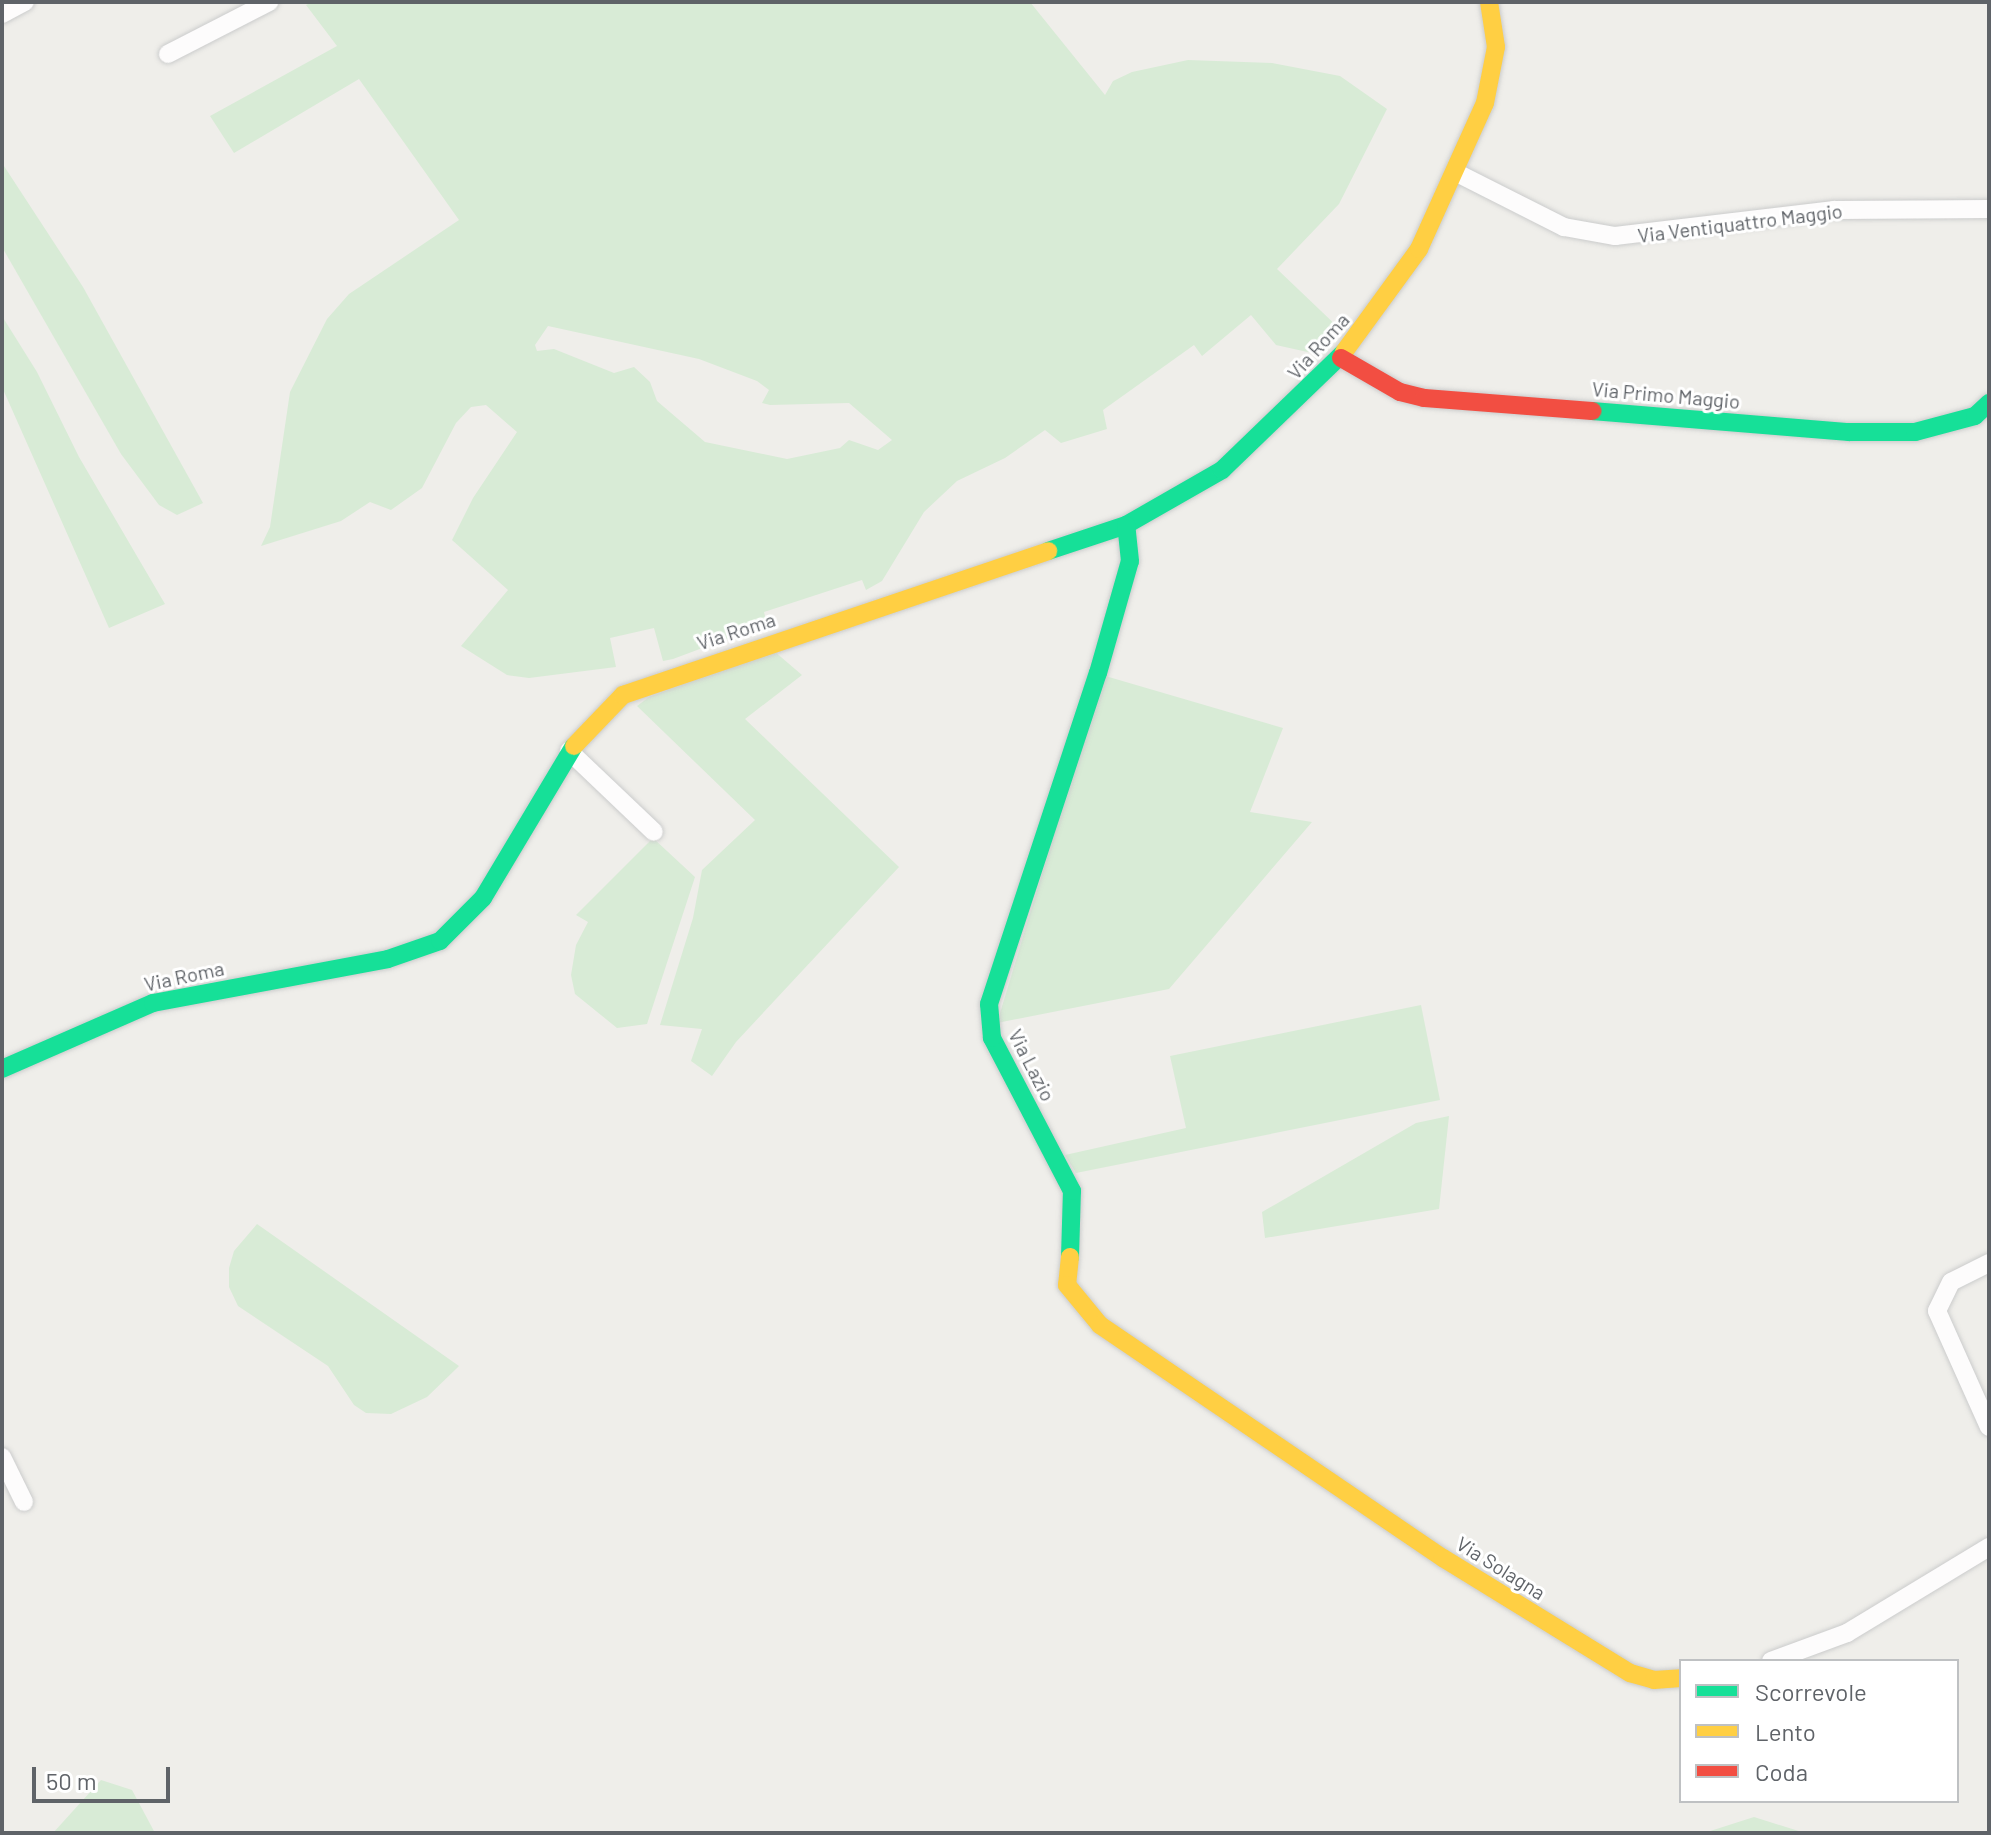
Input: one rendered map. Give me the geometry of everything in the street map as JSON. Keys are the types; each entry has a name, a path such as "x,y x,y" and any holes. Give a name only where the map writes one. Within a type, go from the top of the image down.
{"street":[{"path":"2,14 25,2"},
{"path":"168,54 269,2"},
{"name":"Via Roma","path":"2,1069 153,1003 388,959 440,941 483,898 569,751 608,706 639,687 1126,525 1222,470 1341,358 1419,249 1457,173 1493,69 1489,2"},
{"name":"Via Ventiquattro Maggio","path":"1457,173 1564,227 1615,236 1834,210 1989,209"},
{"name":"Via Primo Maggio","path":"1341,358 1400,392 1424,398 1849,432 1915,432 1951,425 1975,416 1989,403"},
{"name":"Via Lazio","path":"1126,525 1130,561 989,1004 992,1038 1072,1191 1075,1207 1067,1285 1079,1305 1100,1325 1310,1464"},
{"path":"569,751 654,832"},
{"path":"1989,1263 1951,1282 1937,1311 1989,1427"},
{"path":"2,1457 24,1502"},
{"name":"Via Solagna","path":"1310,1464 1443,1558 1630,1673 1654,1680 1679,1678"},
{"path":"1778,1659 1807,1651 1879,1616 1989,1547"}],"green space":[{"path":"312,2 1030,2 1105,95 1113,81 1132,72 1188,60 1272,63 1340,76 1387,109 1339,204 1277,269 1342,331 1321,355 1276,345 1251,315 1202,356 1194,345 1103,410 1107,429 1061,443 1045,430 1005,458 957,481 924,512 882,581 866,590 862,580 764,612 767,624 673,659 663,661 654,628 610,638 616,667 529,678 507,675 461,646 508,590 452,540 473,498 517,432 486,405 471,407 456,423 422,488 391,510 370,502 341,521 261,546 270,527 290,392 327,319 349,294 459,220 359,79 234,153 210,116 337,46 306,5","holes":["548,326 699,359 757,381 769,390 762,403 849,403 892,440 878,450 849,440 840,448 787,459 705,442 657,401 650,382 634,367 614,373 554,349 537,351 535,345"]},
{"path":"2,163 83,287 203,503 177,515 159,505 121,454 2,247"},
{"path":"2,316 37,372 79,457 165,604 109,628 2,387"},
{"path":"774,651 802,675 745,719 899,867 736,1042 712,1076 691,1061 702,1029 660,1025 693,918 702,870 755,820 637,706 649,697"},
{"path":"1102,675 1283,728 1250,812 1312,822 1169,989 997,1023"},
{"path":"653,838 695,877 647,1024 617,1028 575,994 571,975 576,945 588,922 576,915"},
{"path":"1421,1005 1440,1100 1076,1173 1065,1155 1186,1128 1170,1056"},
{"path":"1449,1116 1439,1209 1265,1238 1262,1212 1416,1123"},
{"path":"257,1224 459,1366 427,1397 391,1414 366,1413 354,1405 328,1366 238,1306 229,1287 229,1268 234,1251"},
{"path":"101,1780 132,1790 155,1833 53,1833"},
{"path":"1754,1817 1805,1833 1704,1833"}],"traffic: fast":[{"path":"1048,551 1126,525 1222,470 1344,352"},
{"path":"1592,411 1849,432 1915,432 1975,416 1989,403"},
{"path":"1070,1257 1072,1191 992,1038 989,1004 1098,673 1130,561 1126,525"},
{"path":"2,1069 153,1003 388,959 440,941 483,898 574,746"}],"traffic: slow":[{"path":"1344,352 1419,249 1485,103 1496,47 1489,2"},
{"path":"574,746 623,695 1048,551"},
{"path":"1070,1257 1067,1285 1100,1325 1443,1558 1630,1673 1654,1680 1679,1678"}],"traffic: jam":[{"path":"1341,358 1400,392 1424,398 1592,411"}]}
